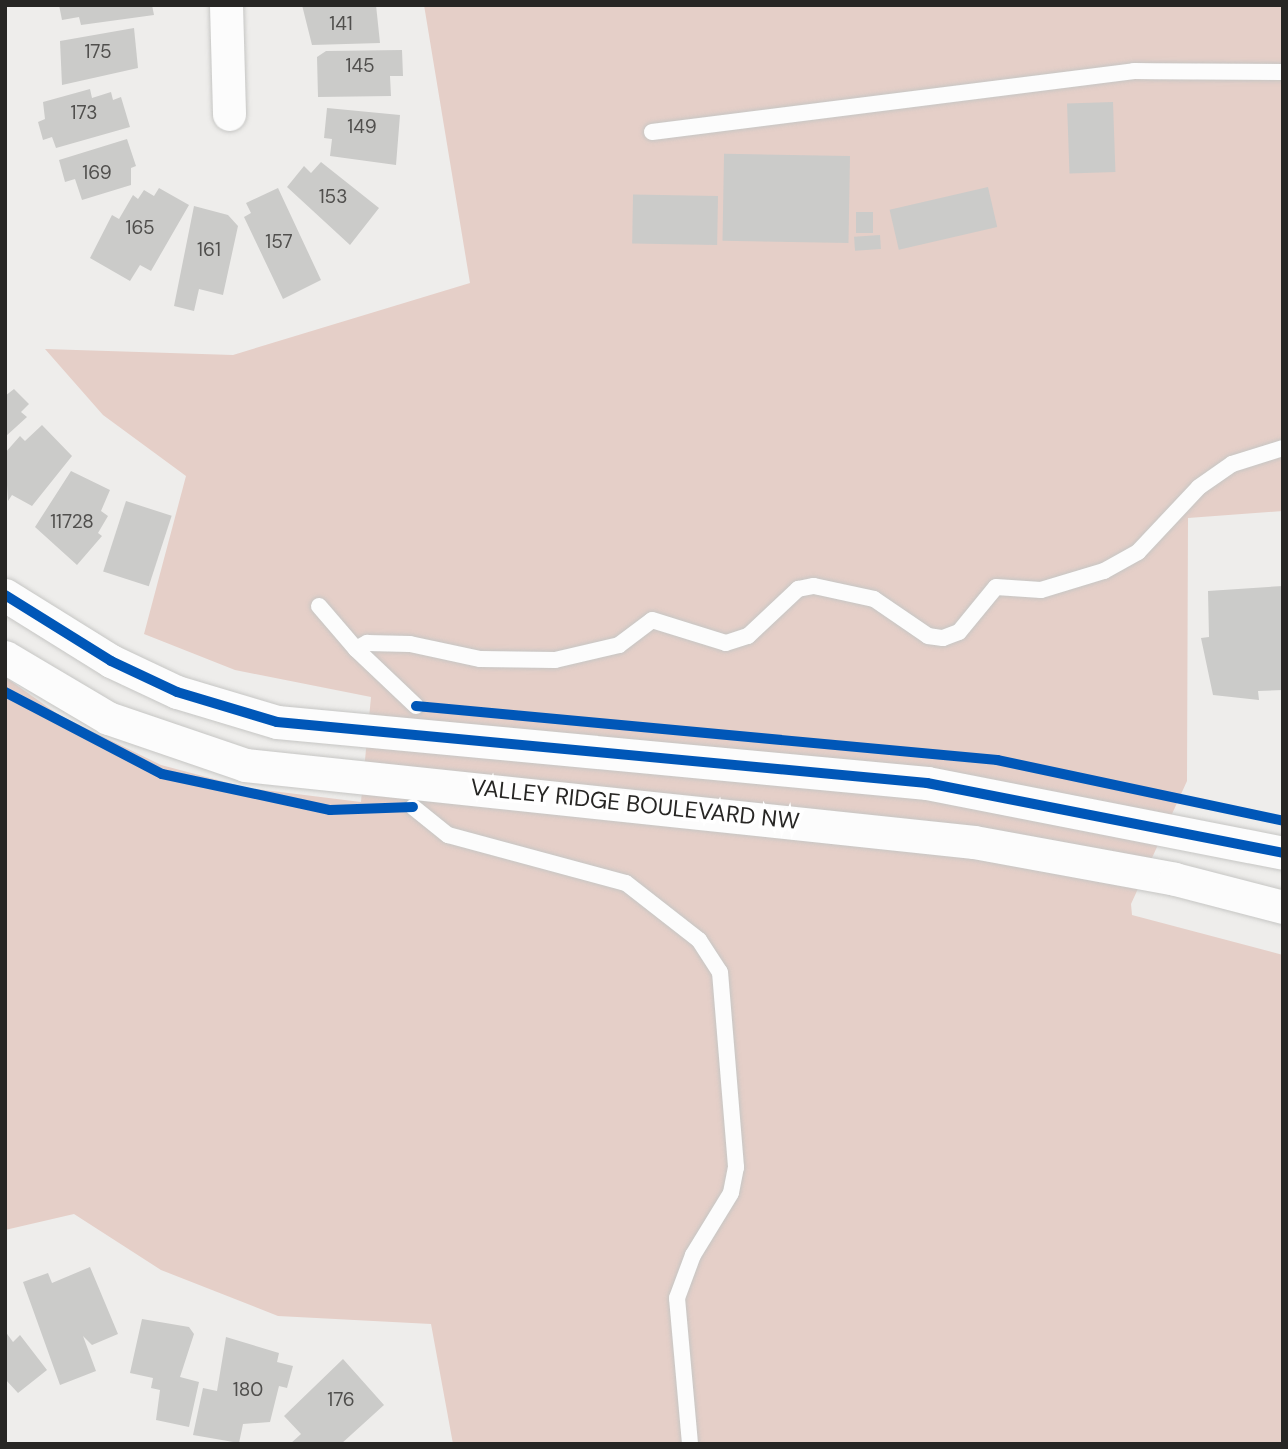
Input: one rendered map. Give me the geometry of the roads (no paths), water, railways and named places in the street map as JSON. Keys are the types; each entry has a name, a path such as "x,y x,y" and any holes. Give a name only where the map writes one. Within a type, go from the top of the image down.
{"street":[{"path":"226,5 229,114"},
{"name":"VALLEY RIDGE BOULEVARD NW","path":"5,595 99,654 177,692 277,722 927,783 1283,853"},
{"name":"VALLEY RIDGE BOULEVARD NW","path":"5,657 108,718 245,765 974,842 1175,879 1283,907"}],"lane":[{"path":"652,132 1134,71 1283,72"},
{"path":"356,649 368,643 410,644 480,659 555,660 619,645 652,620 726,643 748,636 798,589 814,586 874,599 928,636 943,638 959,632 996,587 1041,590 1104,571 1138,552 1199,487 1232,464 1283,448"},
{"path":"319,607 356,649 416,706"},
{"path":"413,807 448,835 626,883 699,940 720,972 736,1167 731,1193 693,1255 677,1298 690,1444"}]}
